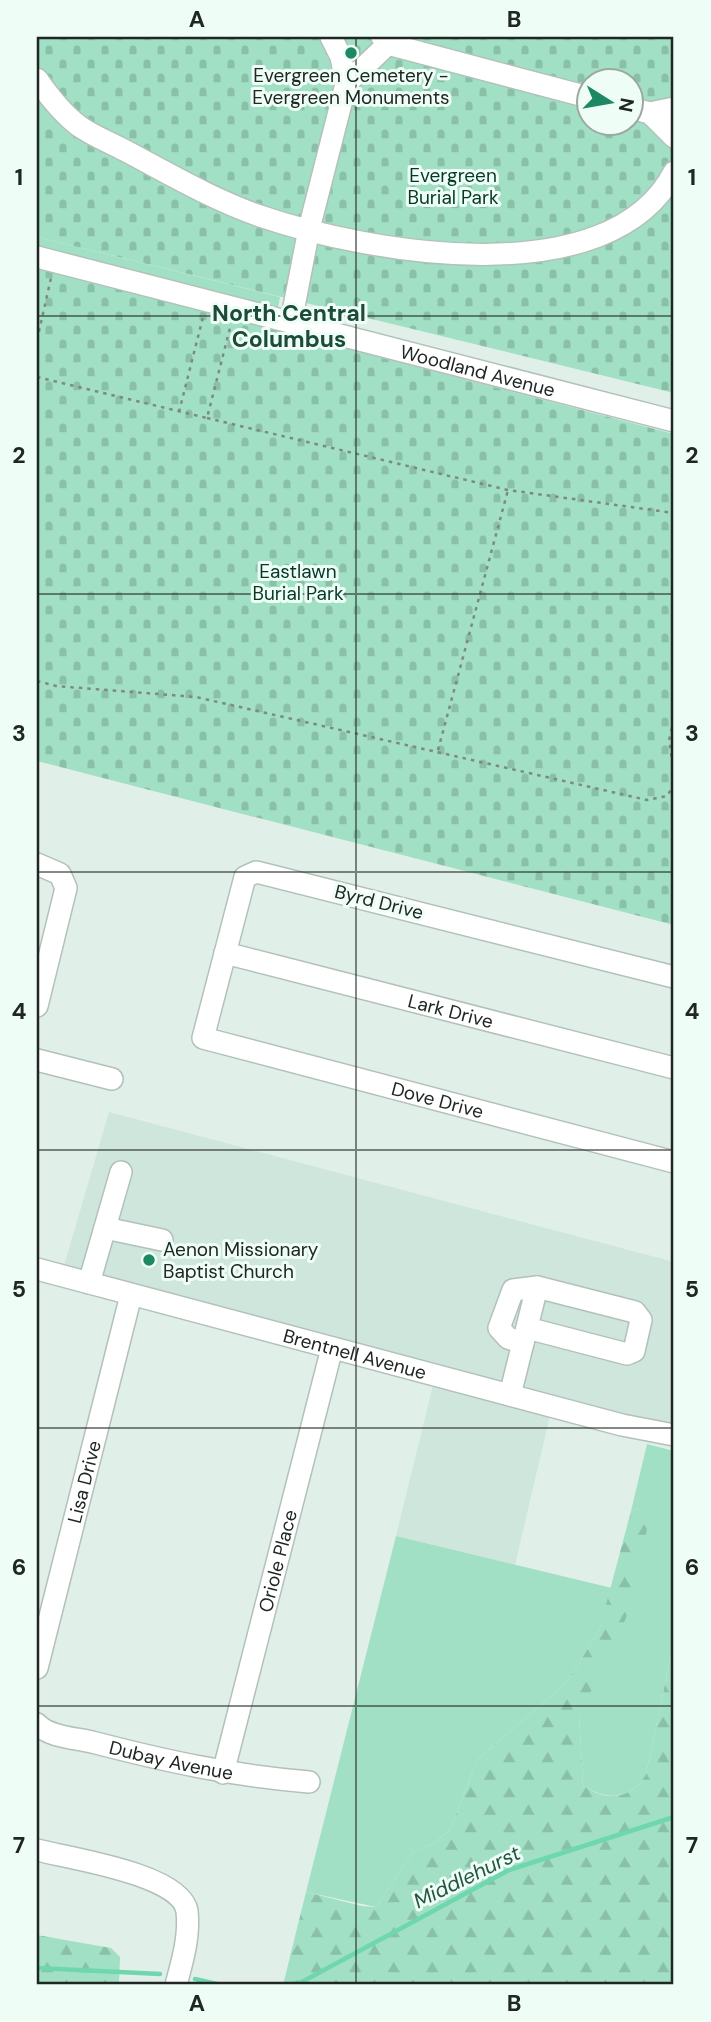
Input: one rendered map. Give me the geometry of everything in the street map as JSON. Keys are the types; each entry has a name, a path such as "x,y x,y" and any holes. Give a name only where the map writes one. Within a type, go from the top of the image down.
{"street":[{"path":"291,322 309,229 346,83 341,57 331,37"},
{"path":"346,83 385,40 574,93"},
{"path":"37,79 78,125 160,170 259,216 339,237 440,252 497,254 554,251 606,235 644,213 674,172"},
{"path":"644,111 674,108"},
{"path":"644,114 674,137"},
{"name":"Woodland Avenue","path":"46,259 674,421"},
{"path":"37,1006 66,888 61,874 43,865"},
{"name":"Byrd Drive","path":"203,1038 245,877 256,872 674,977"},
{"name":"Lark Drive","path":"225,953 674,1068"},
{"name":"Dove Drive","path":"203,1038 674,1163"},
{"path":"37,1060 112,1079"},
{"path":"89,1283 121,1172"},
{"path":"105,1228 162,1240"},
{"name":"Brentnell Avenue","path":"37,1269 674,1436"},
{"path":"537,1287 635,1312 642,1320 634,1351 627,1354 525,1335 508,1338 499,1328 513,1290 537,1287"},
{"name":"Lisa Drive","path":"37,1668 131,1295"},
{"path":"510,1395 525,1335"},
{"name":"Oriole Place","path":"223,1773 332,1348"},
{"name":"Dubay Avenue","path":"37,1724 57,1734 223,1773 309,1782"},
{"path":"37,1850 140,1875 171,1889 187,1910 186,1945 176,1985"}],"path":[{"path":"37,340 46,259"},
{"path":"179,412 207,300"},
{"path":"207,418 235,307"},
{"path":"37,377 508,490 674,513"},
{"path":"437,752 508,490"},
{"path":"37,681 56,686 196,696 647,800 667,796 674,785"},
{"path":"674,720 669,740 674,772"}],"shaded area":[{"path":"109,1112 674,1262 674,1435 552,1407 515,1565 396,1536 435,1377 61,1276"}],"green space":[{"name":"Evergreen Burial Park","path":"37,37 674,37 674,393 37,237"},
{"path":"37,237 280,297 278,308 37,249"},
{"name":"Eastlawn Burial Park","path":"37,268 674,434 674,925 37,761"},
{"path":"647,1444 674,1451 674,1641 646,1774 634,1789 610,1796 583,1785 579,1716 639,1508 631,1511"},
{"path":"639,1508 647,1512 649,1521 626,1618 579,1716 583,1785 601,1794 618,1796 633,1789 646,1774 674,1641 674,1985 283,1985 306,1892 376,1907 413,1852 434,1843 450,1830 477,1760 567,1682 599,1631 631,1511"},
{"path":"396,1536 612,1588 599,1631 567,1682 477,1760 450,1830 434,1843 413,1852 376,1907 306,1892"},
{"path":"37,1935 111,1948 120,1957 119,1985 37,1985"}],"waterway":[{"name":"Middlehurst","path":"283,1985 300,1983 509,1870 674,1817"},
{"name":"Middlehurst","path":"37,1968 160,1974"},
{"name":"Middlehurst","path":"195,1979 221,1985"}],"place":[{"name":"Evergreen Cemetery - Evergreen Monuments","path":"351,53"},
{"name":"Aenon Missionary Baptist Church","path":"149,1260"}],"district":[{"name":"North Central Columbus","path":"289,326"}]}
